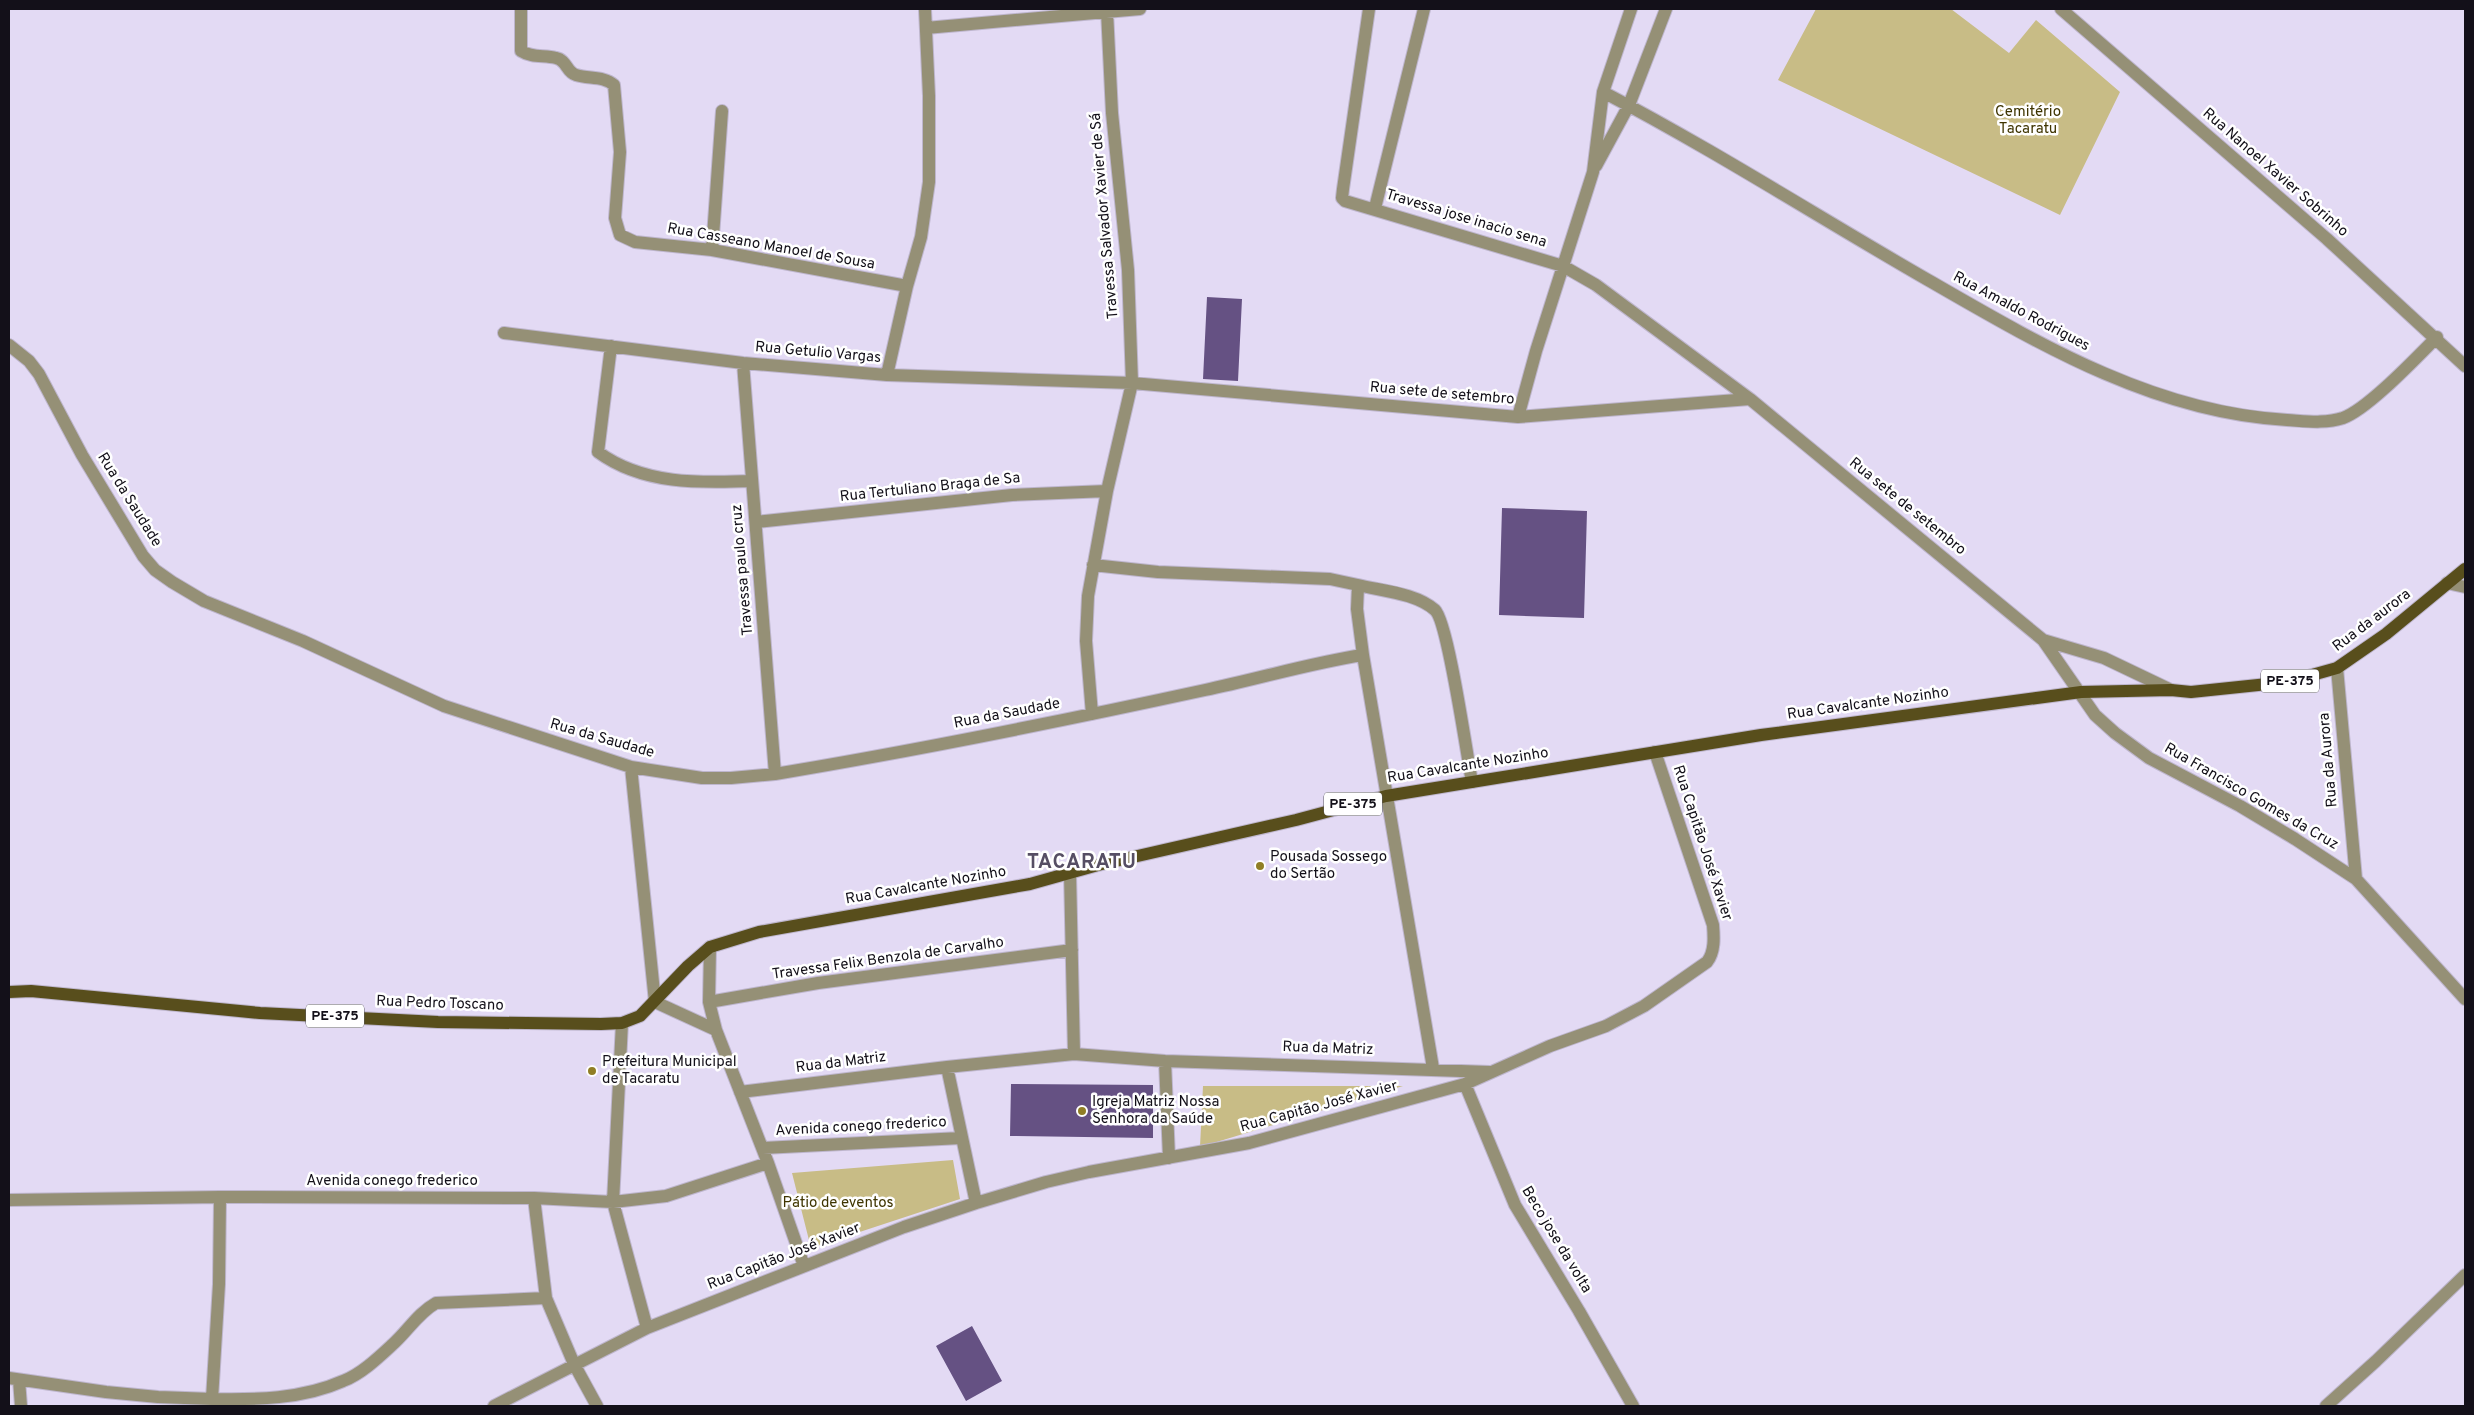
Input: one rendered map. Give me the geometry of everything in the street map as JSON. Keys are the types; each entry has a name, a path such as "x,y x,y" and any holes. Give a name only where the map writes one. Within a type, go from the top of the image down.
{"main road":[{"name":"Rua da aurora","path":"2081,692 2171,690 2191,692 2287,682 2337,668 2386,634 2465,569"},
{"name":"Rua Cavalcante Nozinho","path":"655,1002 688,966 710,947 759,932 798,923 1020,886 1296,820 1386,796 1761,735 2081,692"},
{"name":"Rua Pedro Toscano","path":"9,992 31,991 260,1014 438,1022 601,1024 622,1022 640,1016 655,1002"}],"street":[{"name":"Rua Casseano Manoel de Sousa","path":"521,9 522,51 526,54 558,58 565,62 570,72 576,75 604,80 614,85 620,152 615,218 620,235 630,241 712,250 906,286"},
{"path":"887,375 906,286 921,237 929,182 925,9"},
{"path":"926,28 1140,9"},
{"name":"Travessa jose inacio sena","path":"1369,9 1342,198 1351,204 1375,208 1563,266"},
{"path":"1375,208 1424,9"},
{"path":"1518,417 1536,350 1593,172 1604,92 1631,9"},
{"path":"1593,172 1629,105 1666,9"},
{"name":"Rua Nanoel Xavier Sobrinho","path":"2060,9 2327,239 2437,337 2465,366"},
{"name":"Travessa Salvador Xavier de Sá","path":"1092,714 1086,641 1088,596 1107,490 1132,384 1128,270 1112,113 1107,11"},
{"name":"Rua Amaldo Rodrigues","path":"1604,92 1964,301 2106,376 2186,403 2274,419 2321,422 2345,417 2397,376 2437,337"},
{"path":"712,250 722,111"},
{"name":"Rua sete de setembro","path":"1563,266 1596,285 1750,399 2043,640"},
{"name":"Rua Getulio Vargas","path":"504,333 743,363 887,375 1132,384"},
{"name":"Rua da Saudade","path":"9,345 28,361 39,374 82,455 143,556 155,570 172,582 229,613 303,641 444,706 631,767 702,778 775,774 1092,714 1208,690 1323,661 1363,655"},
{"path":"611,346 598,452 615,463 651,476 690,483 752,481"},
{"name":"Travessa paulo cruz","path":"743,363 775,774"},
{"name":"Rua sete de setembro","path":"1132,384 1518,417 1750,399"},
{"name":"Rua Tertuliano Braga de Sa","path":"756,522 1012,495 1107,490"},
{"path":"1093,565 1158,572 1330,579 1423,602 1439,614 1458,697 1472,782"},
{"path":"2447,583 2465,587"},
{"path":"1358,585 1357,609 1363,655 1433,1068"},
{"path":"2043,640 2104,658 2171,690"},
{"name":"Rua Francisco Gomes da Cruz","path":"2043,640 2096,715 2114,733 2149,758 2287,834 2356,879 2465,999"},
{"name":"Rua da Aurora","path":"2337,668 2356,879"},
{"name":"Rua Capitão José Xavier","path":"494,1406 647,1328 904,1228 1055,1180 1249,1143 1465,1084 1550,1046 1606,1026 1677,985 1711,957 1714,943 1713,925 1655,752"},
{"path":"631,767 655,1002 716,1030"},
{"path":"1070,873 1074,1054"},
{"path":"710,947 709,1002 716,1030 763,1148 804,1266"},
{"name":"Travessa Felix Benzola de Carvalho","path":"709,1002 818,983 1072,950"},
{"path":"622,1022 613,1202 647,1328"},
{"name":"Rua da Matriz","path":"740,1092 1074,1054 1165,1061 1433,1068 1490,1072"},
{"path":"1165,1061 1169,1158"},
{"path":"947,1067 976,1204"},
{"name":"Beco jose da volta","path":"1465,1084 1514,1205 1579,1311 1633,1406"},
{"name":"Avenida conego frederico","path":"763,1148 961,1138"},
{"name":"Avenida conego frederico","path":"9,1200 220,1197 534,1198 613,1202 666,1196 768,1163"},
{"path":"212,1399 219,1284 220,1197"},
{"path":"534,1198 546,1298 574,1364 597,1406"},
{"path":"2326,1406 2376,1361 2465,1275"},
{"path":"22,1406 14,1379 158,1397 250,1400 277,1398 343,1382 358,1373 393,1345 428,1308 436,1303 546,1298"}],"green space":[{"name":"Cemitério Tacaratu","path":"1816,9 1951,9 2009,53 2036,20 2120,92 2060,215 1778,80"},
{"path":"1203,1086 1403,1086 1200,1147"},
{"name":"Pátio de eventos","path":"953,1160 960,1199 811,1248 792,1173"}],"building":[{"path":"1207,297 1242,299 1238,381 1203,379"},
{"path":"1502,508 1587,511 1584,618 1499,615"},
{"name":"Igreja Matriz Nossa Senhora da Saúde","path":"1011,1084 1153,1085 1153,1138 1010,1136"},
{"path":"972,1326 1002,1381 966,1401 936,1346"}],"place":[{"name":"Pousada Sossego do Sertão","path":"1260,866"},
{"name":"Prefeitura Municipal de Tacaratu","path":"592,1071"},
{"name":"Igreja Matriz Nossa Senhora da Saúde","path":"1082,1111"}],"district":[{"name":"TACARATU","path":"1082,863"}]}
